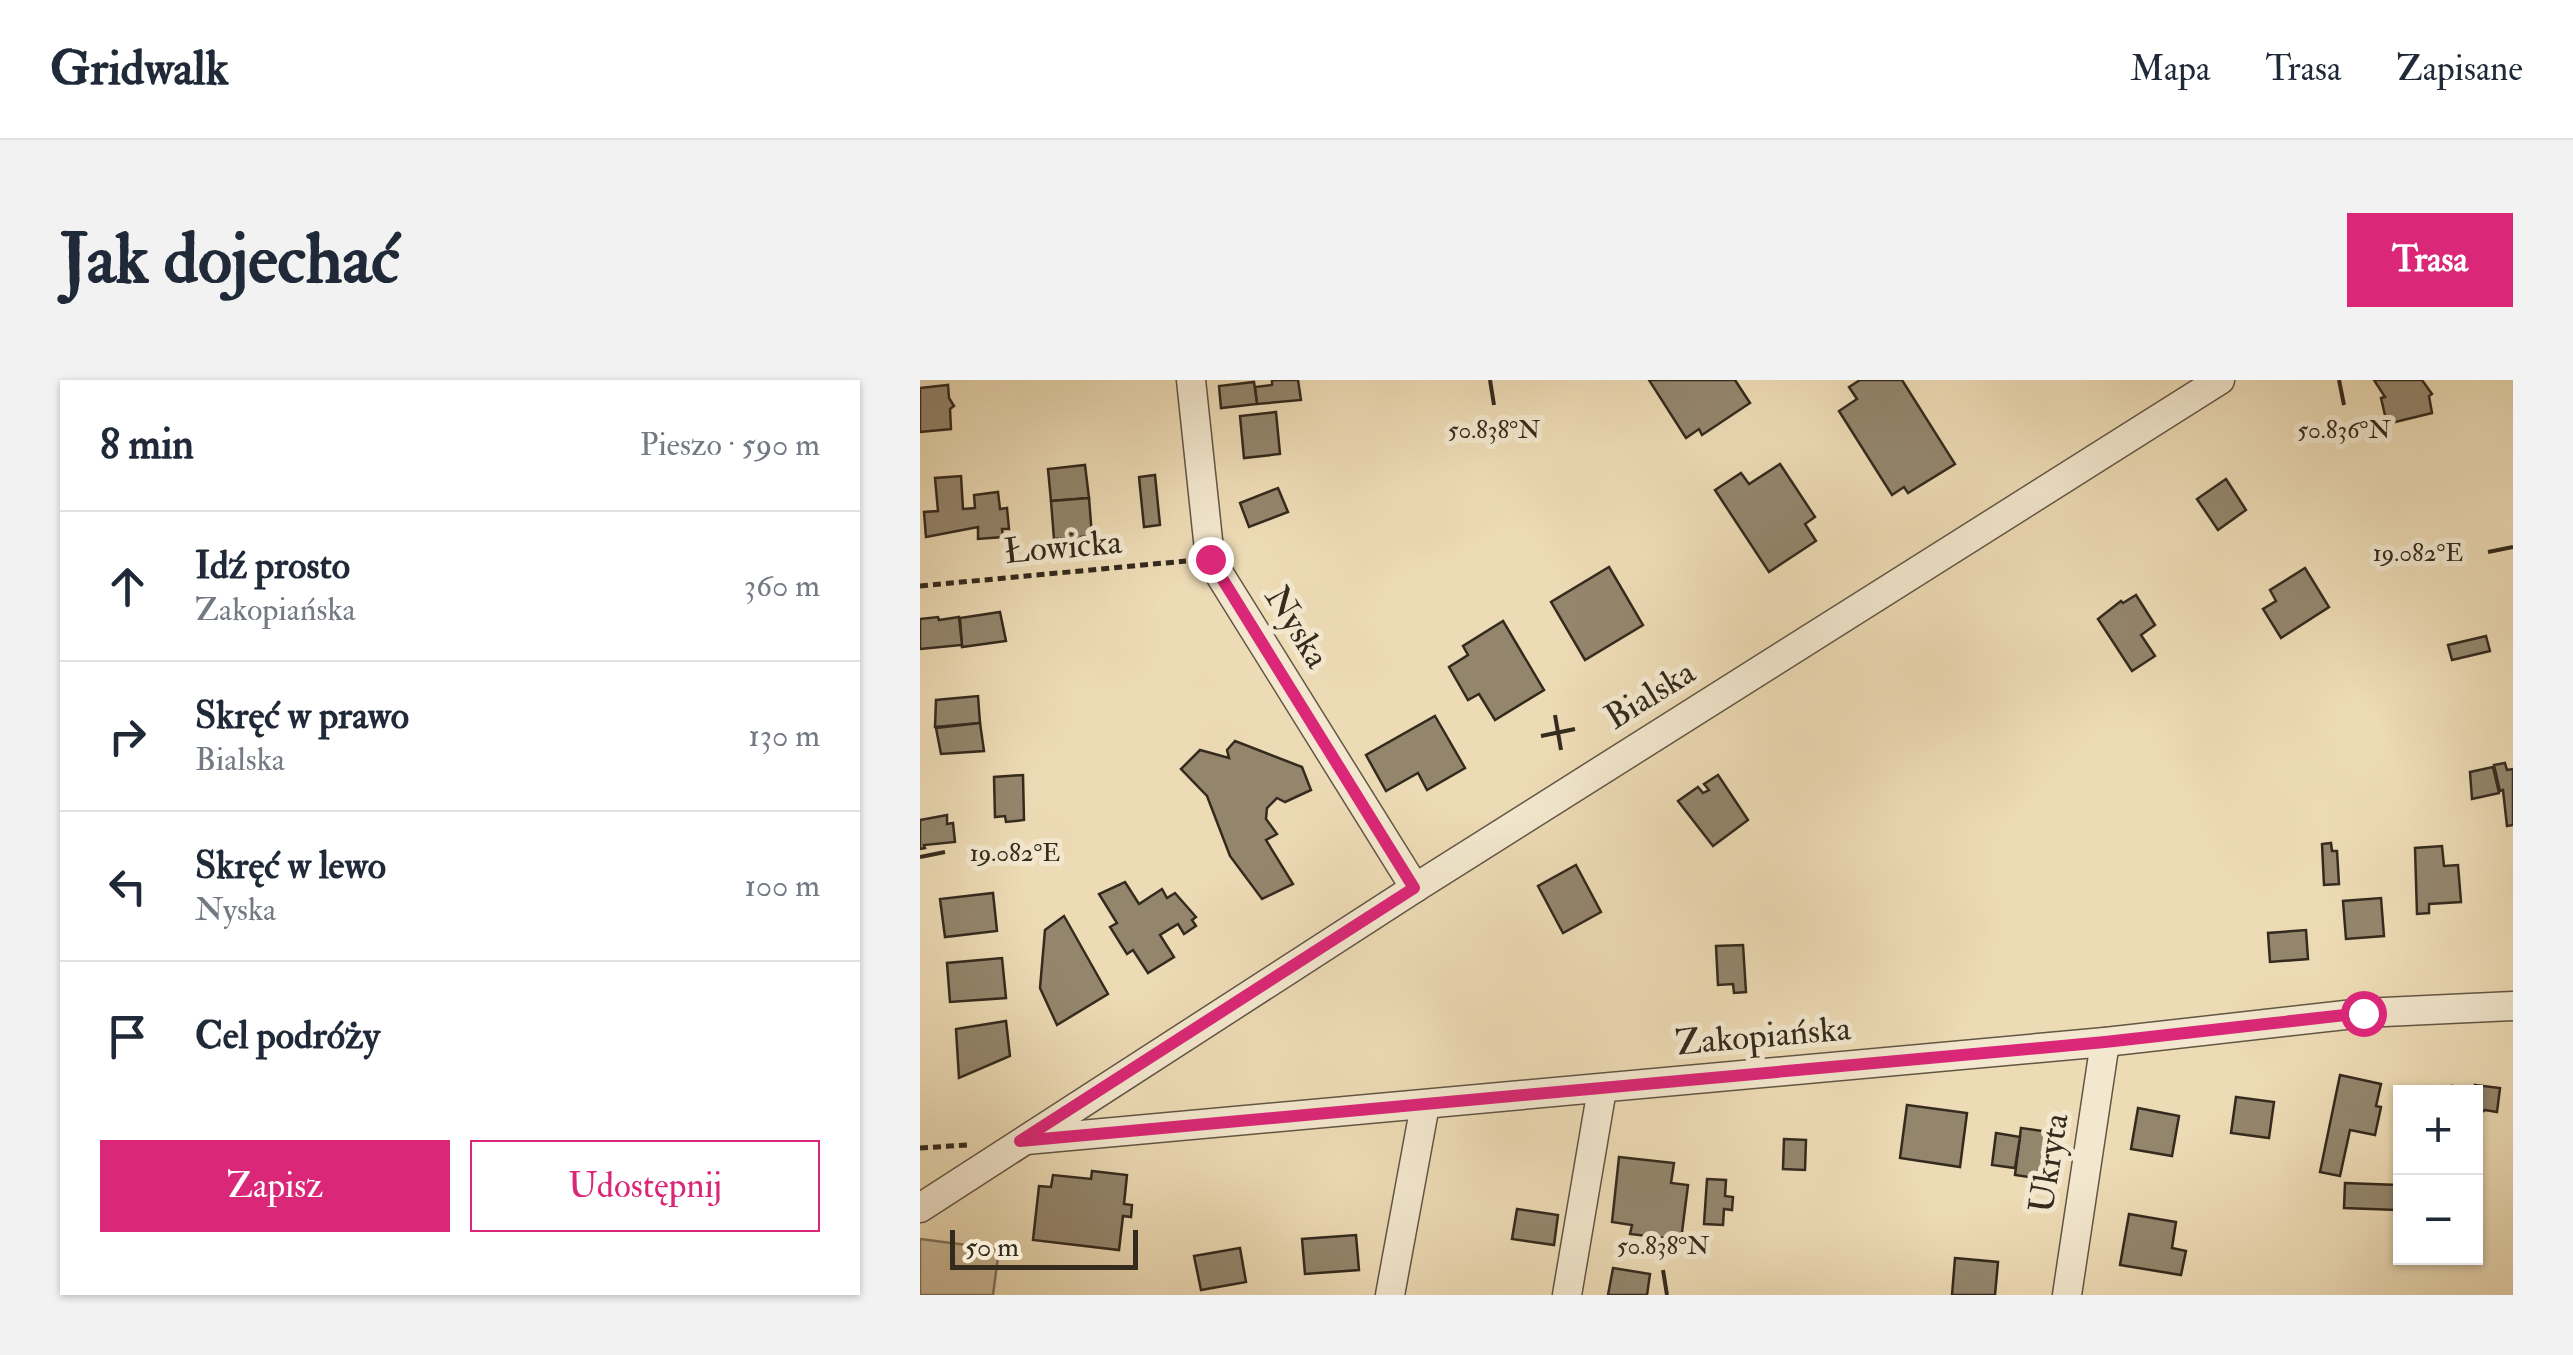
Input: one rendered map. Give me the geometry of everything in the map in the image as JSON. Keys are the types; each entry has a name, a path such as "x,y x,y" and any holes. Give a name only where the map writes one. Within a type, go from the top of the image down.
{"street":[{"name":"Nyska","path":"1192,380 1210,559 1414,888"},
{"name":"Bialska","path":"920,1208 1414,888 2220,380"},
{"name":"Zakopiańska","path":"1020,1141 2105,1042 2363,1013 2513,1006"},
{"name":"Ukryta","path":"2066,1295 2105,1042"},
{"path":"1567,1295 1602,1089"},
{"path":"1390,1295 1425,1105"}],"path":[{"name":"Łowicka","path":"920,586 1210,559"}],"shaded area":[{"path":"920,1239 999,1249 993,1295 920,1295"}],"building":[{"path":"1272,380 1298,380 1301,400 1257,404 1255,387 1272,385"},
{"path":"1649,380 1735,380 1750,403 1702,435 1699,429 1686,438"},
{"path":"1860,380 1902,380 1955,464 1908,493 1904,487 1892,495 1839,411 1857,399 1849,387"},
{"path":"2374,380 2422,380 2432,394 2432,413 2387,424 2381,398 2385,397"},
{"path":"1254,382 1257,404 1221,408 1219,386"},
{"path":"948,385 954,406 950,409 951,429 920,432 920,388"},
{"path":"1276,412 1280,454 1244,458 1240,416"},
{"path":"1780,464 1815,517 1805,524 1816,541 1769,572 1715,490 1741,473 1749,484"},
{"path":"1085,465 1089,498 1051,501 1048,469"},
{"path":"1155,475 1160,525 1144,527 1139,477"},
{"path":"961,476 963,509 975,508 974,495 998,492 1000,509 1007,508 1009,529 1002,529 1003,537 978,539 978,527 926,537 924,512 938,511 935,478"},
{"path":"2226,479 2246,510 2218,530 2197,499"},
{"path":"1278,488 1288,512 1249,527 1240,503"},
{"path":"1089,498 1092,536 1081,537 1082,546 1071,547 1070,538 1054,539 1051,501"},
{"path":"1609,567 1643,625 1585,660 1551,602"},
{"path":"2305,568 2329,607 2281,638 2263,609 2276,601 2270,590"},
{"path":"2136,595 2155,625 2141,635 2155,656 2132,671 2098,619"},
{"path":"1000,612 1006,641 962,647 960,618"},
{"path":"959,617 962,645 920,649 920,619"},
{"path":"1503,621 1544,690 1495,720 1479,694 1468,700 1449,667 1468,655 1463,646"},
{"path":"2486,636 2490,651 2452,660 2448,645"},
{"path":"978,696 980,723 935,727 936,700"},
{"path":"1435,716 1465,768 1427,790 1418,773 1386,791 1366,755"},
{"path":"980,723 984,751 941,754 936,728"},
{"path":"1235,741 1302,767 1311,790 1285,802 1277,798 1267,808 1266,819 1277,834 1266,840 1293,884 1262,899 1230,856 1207,796 1181,769 1200,750 1229,758 1227,750"},
{"path":"2505,763 2507,770 2513,769 2513,825 2507,826 2503,790 2500,791 2494,765"},
{"path":"2493,767 2499,793 2472,799 2470,772"},
{"path":"1023,775 1024,820 1006,822 1005,816 995,817 994,777"},
{"path":"1718,775 1748,820 1713,846 1678,801 1698,787 1703,793 1709,790 1704,784"},
{"path":"947,815 947,824 953,823 955,842 924,845 920,849 920,820"},
{"path":"2331,843 2332,851 2337,851 2339,884 2324,885 2322,844"},
{"path":"2442,846 2444,866 2458,865 2461,902 2429,904 2429,913 2417,914 2415,848"},
{"path":"1576,865 1601,912 1563,933 1538,886"},
{"path":"1125,882 1139,904 1162,889 1167,898 1175,893 1196,917 1192,920 1196,926 1184,934 1178,924 1160,935 1174,957 1148,973 1133,950 1127,954 1110,927 1117,923 1099,894"},
{"path":"993,893 997,931 945,937 940,899"},
{"path":"2381,898 2384,936 2346,939 2343,901"},
{"path":"1064,916 1108,994 1057,1025 1040,988 1045,930"},
{"path":"2306,930 2308,959 2270,962 2268,933"},
{"path":"1743,945 1746,992 1734,993 1733,984 1718,985 1716,946"},
{"path":"1002,958 1006,998 950,1002 947,963"},
{"path":"1006,1021 1010,1056 959,1078 956,1029"},
{"path":"2340,1075 2381,1084 2376,1106 2381,1107 2375,1135 2350,1130 2340,1176 2320,1172"},
{"path":"2483,1086 2500,1088 2497,1112 2485,1110"},
{"path":"2236,1097 2274,1102 2269,1138 2231,1133"},
{"path":"1907,1105 1967,1113 1960,1167 1900,1158"},
{"path":"2138,1108 2179,1116 2172,1156 2131,1149"},
{"path":"2021,1128 2056,1133 2049,1180 2015,1175"},
{"path":"1996,1133 2020,1137 2015,1168 1992,1165"},
{"path":"1784,1139 1806,1140 1805,1170 1783,1169"},
{"path":"1619,1157 1674,1163 1671,1183 1688,1185 1681,1240 1630,1234 1632,1225 1612,1222"},
{"path":"1092,1171 1127,1175 1124,1204 1132,1205 1131,1217 1123,1216 1119,1250 1033,1240 1039,1186 1051,1187 1053,1175 1091,1179"},
{"path":"1707,1179 1726,1180 1725,1196 1733,1197 1732,1210 1724,1209 1723,1225 1704,1224"},
{"path":"2345,1183 2393,1185 2393,1210 2344,1208"},
{"path":"1517,1209 1558,1215 1554,1245 1512,1239"},
{"path":"2129,1214 2176,1222 2172,1248 2186,1251 2181,1275 2120,1265"},
{"path":"1356,1235 1359,1270 1305,1274 1302,1239"},
{"path":"1240,1248 1246,1282 1201,1290 1194,1256"},
{"path":"1955,1258 1998,1262 1995,1295 1952,1295"},
{"path":"1613,1268 1650,1274 1647,1295 1608,1295"}],"route":[{"path":"1210,559 1414,888 1020,1141 2105,1042 2363,1013"}]}
